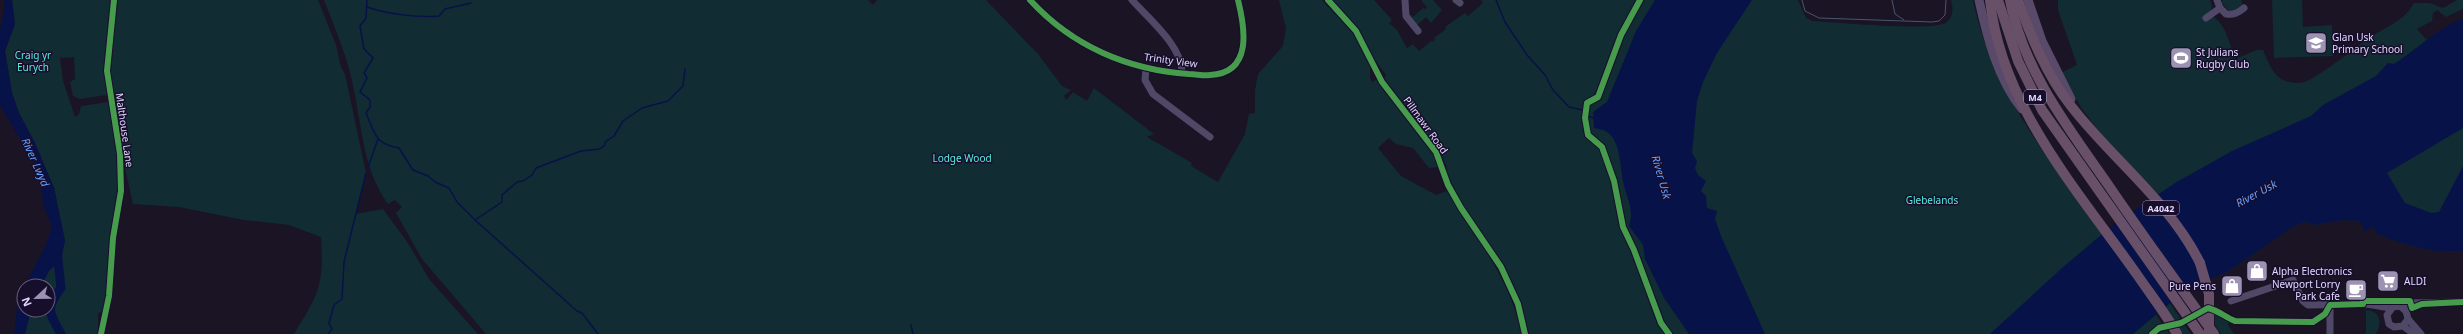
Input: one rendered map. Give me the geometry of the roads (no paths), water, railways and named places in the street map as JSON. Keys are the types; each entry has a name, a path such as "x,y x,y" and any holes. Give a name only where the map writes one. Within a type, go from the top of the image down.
{"highway":[{"name":"M4","path":"1990,0 2002,55 2030,118"},
{"name":"M4","path":"1998,0 2018,61 2042,110 2198,331"},
{"name":"M4","path":"2010,0 2027,54 2039,79 2061,117 2214,334"},
{"name":"M4","path":"2018,0 2043,62 2062,94 2082,118"},
{"path":"2030,118 2081,196 2177,334"},
{"name":"A4042","path":"2082,118 2166,213 2192,247 2200,263 2209,294 2209,334"}],"main road":[{"path":"1979,0 1986,32 2002,72 2017,102 2030,118"},
{"path":"2028,0 2051,62 2082,118"}],"street":[{"name":"Malthouse Lane","path":"101,334 111,278 113,238 121,176 107,71 114,0"},
{"name":"Trinity View","path":"1030,0 1050,19 1086,44 1119,61 1146,69 1211,75 1221,73 1237,62 1241,55 1245,39 1238,0"},
{"path":"1132,0 1178,53 1182,65 1182,73"},
{"name":"Pillmawr Road","path":"1328,0 1356,32 1382,82 1436,152 1448,185 1461,208 1501,267 1518,304 1525,334"},
{"path":"1405,0 1406,16 1414,30"},
{"path":"2217,0 2220,8 2226,14 2237,13 2244,8"},
{"path":"2206,18 2220,8"},
{"path":"1146,69 1145,80 1153,94 1210,137"},
{"path":"2231,301 2293,280 2303,301 2308,304 2366,304 2390,308 2410,303 2422,304 2463,302"},
{"path":"2403,326 2411,309 2422,304"},
{"path":"2330,305 2330,334"},
{"path":"2375,306 2392,326 2403,326 2414,334"},
{"path":"2400,306 2421,334"},
{"path":"2386,318 2390,308"}],"water":[{"name":"River Lwyd","path":"4,0 12,0 15,24 5,51 12,93 19,113 35,143 54,188 65,241 61,260 49,271 45,278 29,278 46,244 52,227 43,204 41,181 35,164 0,105 0,31 5,5"},
{"name":"River Usk","path":"1655,0 1752,0 1717,53 1703,82 1697,101 1692,153 1697,161 1695,168 1698,175 1706,181 1701,191 1706,196 1707,208 1717,211 1715,219 1721,236 1765,334 1689,334 1664,298 1645,259 1643,245 1629,226 1631,220 1631,208 1623,181 1619,152 1616,145 1609,133 1594,128 1593,112 1607,102 1636,31"},
{"name":"River Usk","path":"2463,19 2463,128 2387,173 2405,203 2431,213 2439,212 2463,166 2463,251 2452,252 2430,250 2398,242 2377,234 2373,227 2364,232 2364,227 2359,221 2344,220 2315,225 2305,222 2294,226 2227,272 2199,283 2174,300 2133,334 1990,334 2062,268 2113,225 2175,183 2232,151 2311,116 2323,105 2376,76 2388,63 2394,64 2445,27"},
{"path":"16,317 29,318 25,334 14,334"}],"waterway":[{"path":"367,0 366,18 360,26 364,49 373,58 364,73 367,78 360,92 370,100 370,107 366,113 377,137 385,144 399,148 413,170 428,176 435,182 449,188 457,202 475,220 577,311 582,313 598,334"},
{"path":"1496,0 1505,22 1527,55 1545,75 1553,90 1569,107 1583,110"},
{"path":"367,7 413,16 439,16 445,9 471,3"},
{"path":"475,220 502,202 502,195 517,182 523,181 532,175 536,168 581,151 600,149 605,145 605,142 614,136 623,121 642,108 668,101 683,86 685,69"},
{"path":"1588,116 1594,118"},
{"path":"368,167 378,139"},
{"path":"328,334 332,329 329,323 334,305 342,299 344,262 366,173"},
{"path":"57,250 61,288 53,301 50,311 61,334"},
{"path":"911,325 913,334"}],"tram line":[{"path":"1802,0 1805,11 1819,18 1932,22 1939,21 1945,15 1946,0"},
{"path":"1892,0 1895,14 1904,20"}],"place":[{"name":"Glan Usk Primary School","path":"2316,43"},
{"name":"St Julians Rugby Club","path":"2181,58"},
{"name":"Alpha Electronics","path":"2257,271"},
{"name":"ALDI","path":"2388,281"},
{"name":"Pure Pens","path":"2232,286"},
{"name":"Newport Lorry Park Cafe","path":"2356,290"}],"park label":[{"name":"Craig yr Eurych","path":"33,60"},
{"name":"Lodge Wood","path":"962,158"},
{"name":"Glebelands","path":"1932,200"}]}
